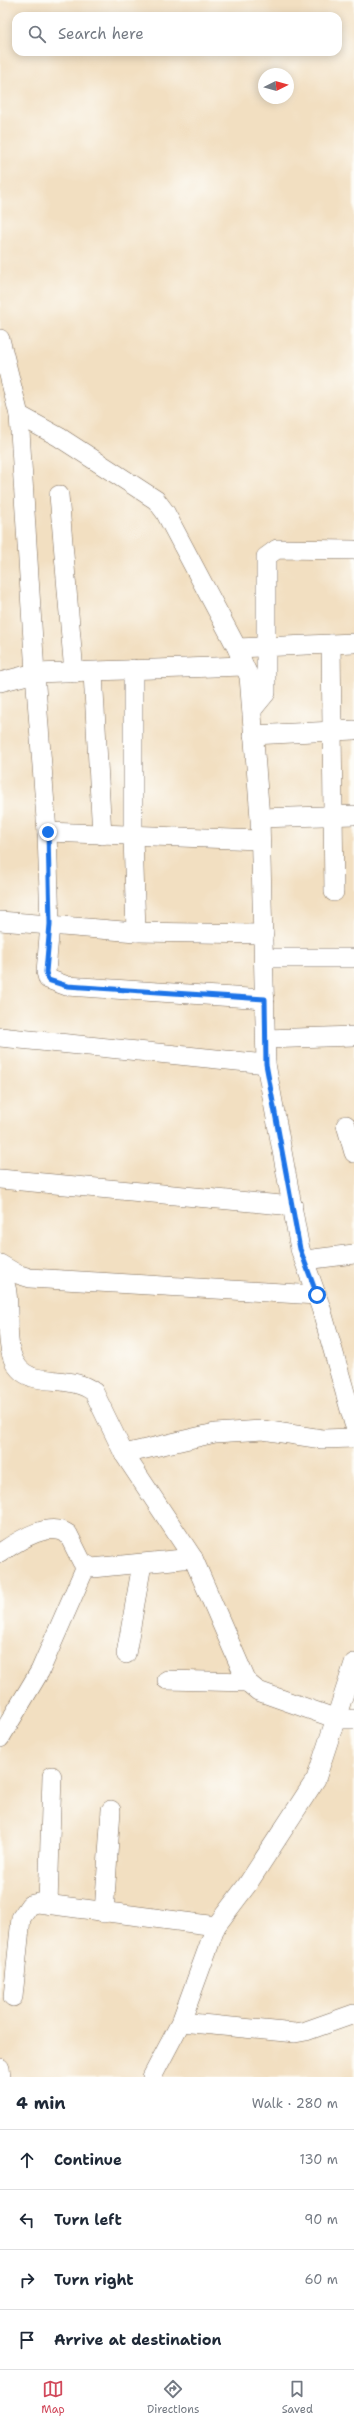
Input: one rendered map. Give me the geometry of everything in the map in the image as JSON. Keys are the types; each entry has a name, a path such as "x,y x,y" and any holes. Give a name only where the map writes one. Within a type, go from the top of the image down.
{"street":[{"path":"0,339 7,393 19,415 35,673 48,832 50,924 46,972 48,980 56,984 265,999"},
{"path":"19,415 59,437 156,500 165,512 237,648 249,676 260,818 259,840 264,934 266,1064 300,1249 317,1295 354,1424"},
{"path":"59,495 74,673"},
{"path":"252,710 266,693 268,647 264,564 270,552 276,549 354,550"},
{"path":"237,648 354,643"},
{"path":"331,644 334,892"},
{"path":"0,682 35,673 93,673 132,669 244,666"},
{"path":"132,669 133,836 136,932"},
{"path":"93,673 102,835"},
{"path":"254,735 354,730"},
{"path":"260,818 354,815"},
{"path":"48,832 259,840"},
{"path":"0,921 136,932 264,934"},
{"path":"264,958 354,958"},
{"path":"266,1039 354,1036"},
{"path":"0,1038 266,1064"},
{"path":"346,1126 354,1153"},
{"path":"0,1179 293,1206"},
{"path":"305,1260 354,1254"},
{"path":"0,1264 17,1274 30,1278 317,1295"},
{"path":"0,1273 7,1292 7,1352 13,1364 19,1371 31,1377 76,1383 85,1386 94,1392 124,1454 194,1558 247,1682 258,1691 346,1719"},
{"path":"124,1454 215,1433 263,1430 322,1439 354,1438"},
{"path":"0,1553 31,1535 55,1529 68,1534 82,1562 86,1566 92,1568 194,1558"},
{"path":"126,1654 142,1564"},
{"path":"0,1738 40,1671 86,1566"},
{"path":"152,2077 181,2022 216,1926 247,1885 316,1779 346,1719 354,1663"},
{"path":"168,1680 247,1682"},
{"path":"48,1904 52,1776"},
{"path":"104,1912 111,1810"},
{"path":"13,1997 21,1918 30,1905 38,1903 48,1904 216,1926"},
{"path":"181,2022 295,2033 306,2031 354,2014"},
{"path":"0,2068 1,2077"}],"route":[{"path":"48,832 50,924 46,972 48,980 56,984 67,986 265,999 266,1064 300,1249 317,1295"}]}
